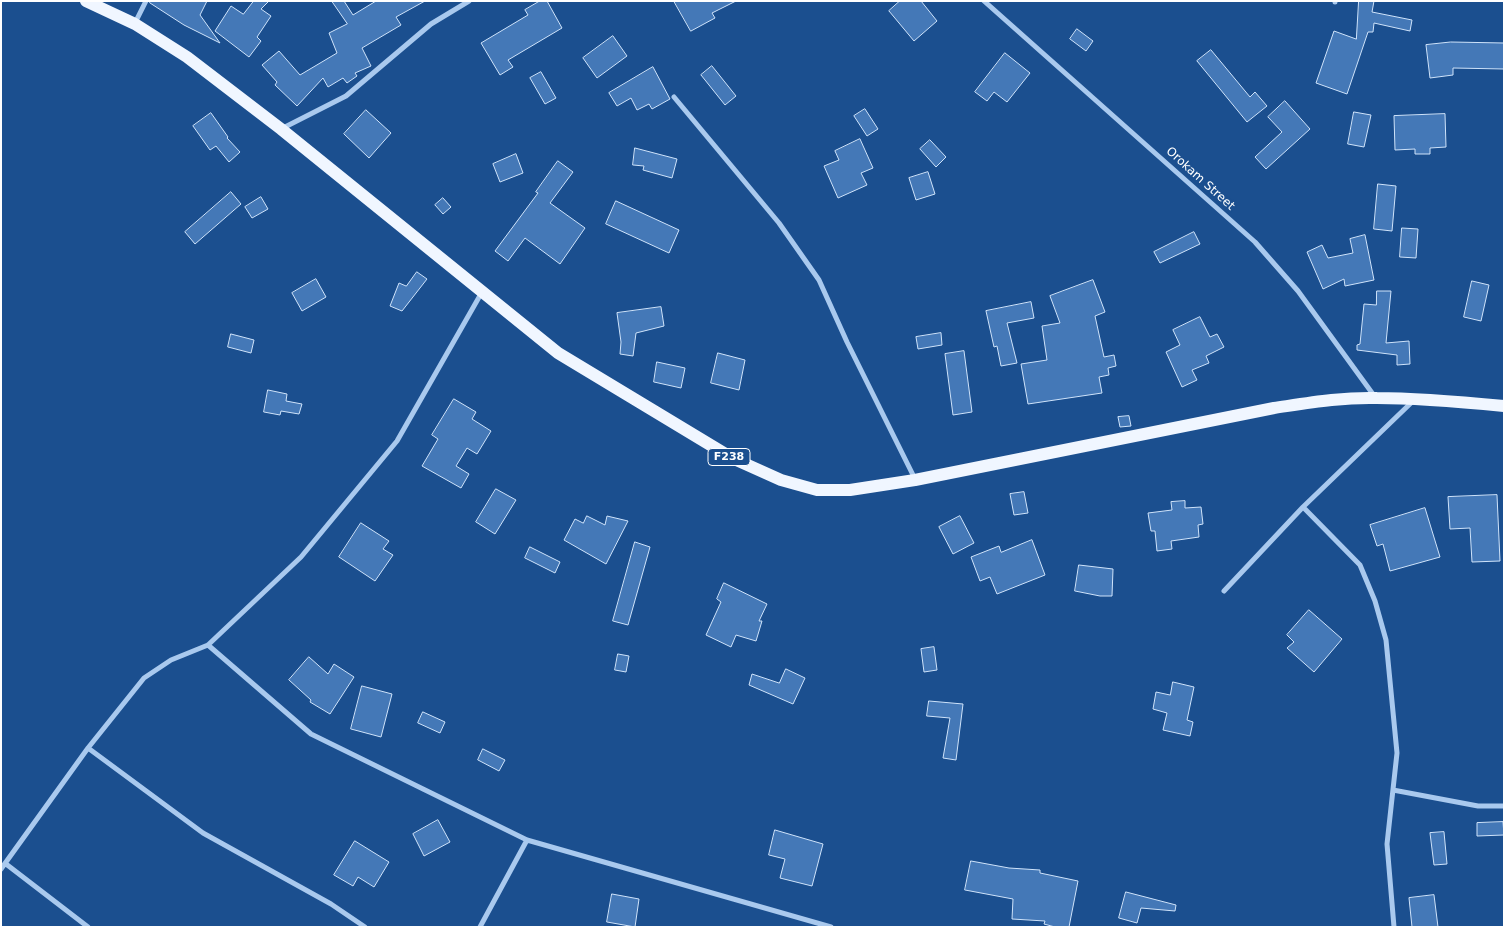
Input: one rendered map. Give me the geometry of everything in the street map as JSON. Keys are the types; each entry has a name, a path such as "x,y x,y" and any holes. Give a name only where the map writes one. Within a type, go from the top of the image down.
{"main road":[{"name":"F238","path":"86,1 135,24 187,57 281,129 558,353 732,458 781,480 818,490 850,490 915,480 1274,408 1325,401 1416,398 1504,406"}],"street":[{"path":"135,24 146,1"},
{"path":"281,129 346,96 431,24 469,1"},
{"name":"Orokam Street","path":"984,1 1256,242 1298,291 1375,398"},
{"path":"674,97 779,223 819,280 847,342 915,480"},
{"path":"1,869 88,748 144,678 172,660 208,645 301,557 396,440 482,292"},
{"path":"1224,591 1303,507 1416,398"},
{"path":"1303,507 1360,565 1375,601 1386,640 1397,753 1387,844 1394,927"},
{"path":"208,645 311,734 527,840 832,927"},
{"path":"88,748 203,833 331,904 365,927"},
{"path":"1393,790 1478,806 1504,806"},
{"path":"480,927 527,840"},
{"path":"6,864 88,927"}],"building":[{"path":"150,1 207,1 200,15 220,43 184,25 150,3"},
{"path":"254,1 269,1 261,9 271,16 257,37 261,41 249,57 215,31 231,6 243,14"},
{"path":"332,1 344,1 353,15 376,1 425,1 396,17 401,25 362,48 371,66 355,73 357,76 347,83 343,78 328,87 323,78 297,106 275,85 277,82 262,65 279,51 300,75 337,53 329,33 347,24"},
{"path":"540,1 547,1 562,28 508,60 513,67 500,75 481,43 528,15 525,10"},
{"path":"674,1 736,1 712,13 715,18 691,31"},
{"path":"900,1 921,1 937,21 914,41 889,11"},
{"path":"1359,1 1374,1 1372,12 1412,20 1410,31 1374,23 1373,32 1368,32 1347,94 1316,83 1334,31 1356,39"},
{"path":"1077,29 1093,41 1086,51 1070,39"},
{"path":"613,36 627,56 597,78 583,58"},
{"path":"1451,42 1504,43 1504,69 1453,68 1453,75 1430,78 1426,45"},
{"path":"1211,50 1250,97 1255,92 1267,106 1247,122 1197,61"},
{"path":"1005,53 1030,73 1007,102 994,92 987,101 975,92"},
{"path":"712,66 736,96 725,105 701,75"},
{"path":"653,67 670,99 652,109 649,104 637,110 631,98 617,106 609,93"},
{"path":"541,72 556,98 545,104 530,78"},
{"path":"1285,101 1310,129 1266,169 1255,157 1282,132 1268,117"},
{"path":"865,109 878,129 867,136 854,116"},
{"path":"366,110 391,133 369,158 344,134"},
{"path":"1354,112 1371,115 1364,147 1348,144"},
{"path":"211,113 227,138 240,152 229,162 216,146 210,150 193,126"},
{"path":"1445,114 1446,147 1430,148 1430,154 1415,154 1415,149 1395,150 1394,116"},
{"path":"860,139 873,168 861,173 867,185 838,198 824,166 839,160 835,151"},
{"path":"930,140 946,157 936,167 920,149"},
{"path":"635,148 677,159 672,178 643,170 644,166 633,165"},
{"path":"516,154 523,173 500,182 493,164"},
{"path":"558,161 573,172 550,203 585,228 560,264 525,238 508,261 495,251 538,193 536,192"},
{"path":"928,172 935,194 916,200 909,178"},
{"path":"1378,184 1396,186 1392,231 1374,229"},
{"path":"231,192 241,204 195,244 185,232"},
{"path":"261,197 268,209 252,218 245,207"},
{"path":"443,198 451,207 443,214 435,205"},
{"path":"616,201 679,230 669,253 606,224"},
{"path":"1402,228 1418,229 1416,258 1400,257"},
{"path":"1194,232 1200,244 1160,263 1154,252"},
{"path":"1365,235 1374,280 1345,286 1344,279 1323,289 1307,252 1322,245 1328,258 1353,253 1350,239"},
{"path":"417,272 427,279 402,311 390,306 399,283 406,286"},
{"path":"316,279 326,297 302,311 292,293"},
{"path":"1093,280 1105,312 1095,316 1104,357 1114,355 1116,366 1108,368 1109,375 1099,377 1102,393 1028,404 1021,364 1047,360 1042,326 1060,323 1050,296"},
{"path":"1472,281 1489,285 1481,321 1464,317"},
{"path":"1377,291 1391,291 1386,343 1409,341 1410,364 1397,365 1397,355 1357,350 1357,345 1360,344 1364,304 1376,305"},
{"path":"1031,302 1034,318 1007,323 1017,363 1001,366 997,346 994,347 986,311"},
{"path":"661,307 664,326 636,333 633,356 620,354 621,342 617,313"},
{"path":"1200,317 1210,337 1217,334 1224,347 1206,356 1209,363 1192,370 1197,380 1182,387 1166,352 1180,345 1173,330"},
{"path":"941,333 942,345 918,349 916,337"},
{"path":"231,334 254,340 251,353 228,347"},
{"path":"964,351 972,412 953,415 945,354"},
{"path":"718,353 745,360 739,390 711,383"},
{"path":"657,362 685,368 681,388 654,382"},
{"path":"268,390 287,394 286,401 302,404 299,414 281,411 280,415 264,412"},
{"path":"454,399 476,412 472,419 491,431 477,454 467,448 456,466 469,474 461,488 422,466 438,439 432,435"},
{"path":"1129,416 1131,426 1120,427 1118,417"},
{"path":"496,489 516,500 495,534 476,522"},
{"path":"1024,492 1028,513 1014,515 1010,494"},
{"path":"1497,495 1500,561 1472,562 1470,528 1450,529 1448,497"},
{"path":"1185,501 1185,508 1201,507 1203,524 1198,525 1199,537 1171,541 1172,549 1157,551 1155,531 1151,531 1148,513 1172,510 1171,502"},
{"path":"1425,508 1440,557 1390,571 1383,544 1377,546 1370,525"},
{"path":"587,516 605,525 607,516 628,521 606,564 564,540 575,519 583,523"},
{"path":"960,516 974,543 953,554 939,527"},
{"path":"361,523 389,541 383,549 393,555 375,581 339,557"},
{"path":"1032,540 1045,575 997,594 990,577 980,581 971,557 999,546 1001,552"},
{"path":"635,542 650,547 628,625 613,621"},
{"path":"530,547 560,562 555,573 525,558"},
{"path":"1079,565 1113,569 1112,596 1100,596 1075,591"},
{"path":"724,583 767,604 759,621 762,621 756,641 736,635 731,647 706,635 721,602 717,599"},
{"path":"1309,610 1342,639 1314,672 1287,648 1294,642 1287,635"},
{"path":"934,647 937,670 924,672 921,649"},
{"path":"618,654 629,656 626,672 615,670"},
{"path":"309,657 328,674 334,664 354,677 330,714 310,702 311,700 289,680"},
{"path":"786,669 805,678 793,704 749,685 752,674 779,683"},
{"path":"1173,682 1194,687 1187,720 1193,722 1190,736 1163,730 1167,713 1153,709 1156,692 1170,695"},
{"path":"362,686 392,694 381,737 351,729"},
{"path":"929,701 963,704 956,760 943,758 950,718 927,716"},
{"path":"423,712 445,722 440,733 418,723"},
{"path":"483,749 505,760 499,771 478,760"},
{"path":"438,820 450,842 424,856 413,834"},
{"path":"1503,822 1504,835 1477,836 1477,823"},
{"path":"775,830 823,844 812,886 780,878 785,859 769,855"},
{"path":"1444,832 1447,864 1434,865 1430,833"},
{"path":"355,841 389,862 374,887 358,877 353,886 334,875"},
{"path":"971,861 1009,868 1040,870 1040,873 1078,881 1069,927 1055,927 1044,924 1045,921 1012,919 1013,899 965,890"},
{"path":"1126,892 1176,905 1175,911 1141,908 1137,923 1119,918"},
{"path":"612,894 639,899 635,927 607,922"},
{"path":"1434,895 1438,927 1412,927 1409,898"}]}
